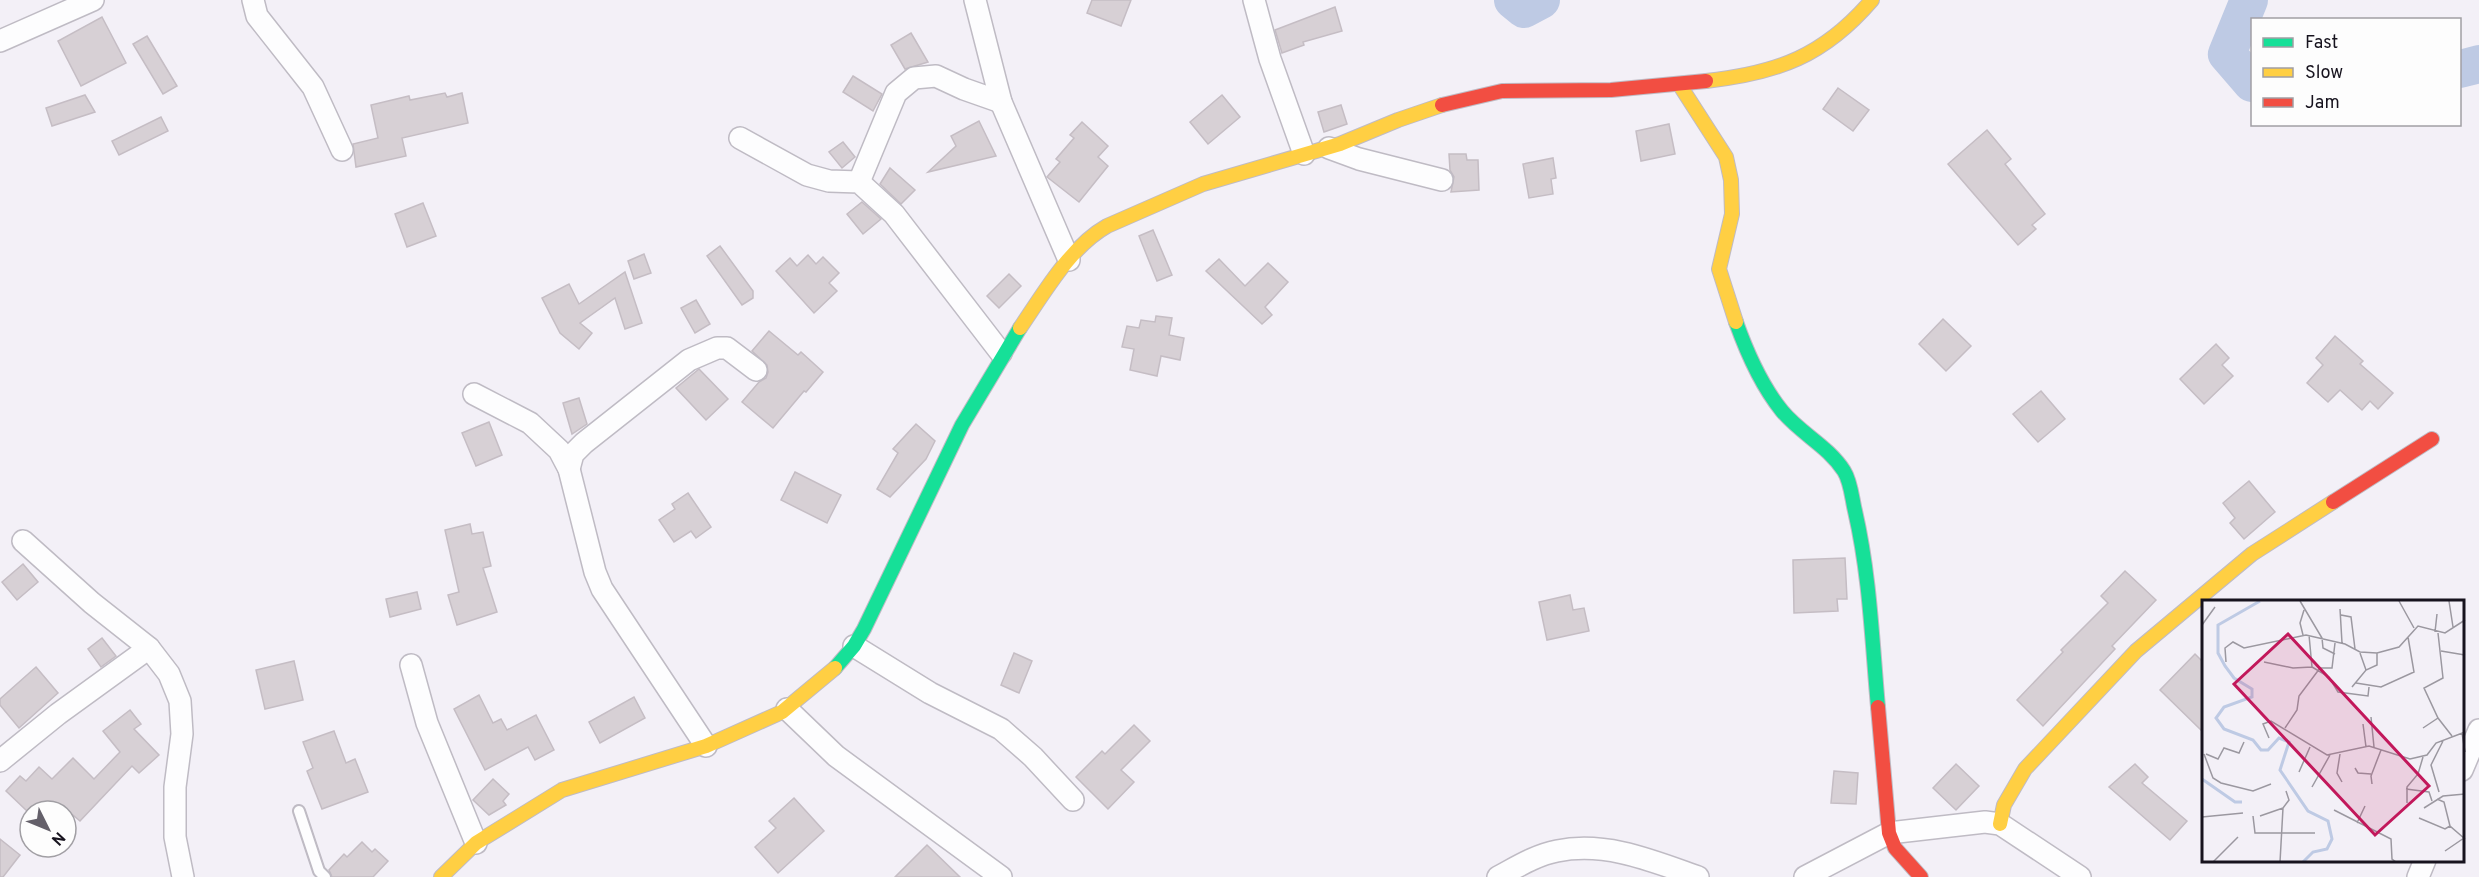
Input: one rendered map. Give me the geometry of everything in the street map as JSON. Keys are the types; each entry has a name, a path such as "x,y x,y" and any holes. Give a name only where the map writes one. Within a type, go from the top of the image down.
{"street":[{"path":"0,41 93,0"},
{"path":"253,0 257,16 313,87 342,150"},
{"path":"975,0 1001,102 1069,260"},
{"path":"1254,0 1270,59 1304,154"},
{"path":"441,877 476,843 561,790 649,765 705,746 787,709 831,673 854,646 864,629 941,463 1001,354 1069,260 1098,232 1149,205 1204,182 1329,148 1364,136 1409,116 1499,92 1596,90 1679,84 1736,78 1781,68 1823,47 1852,24 1872,0"},
{"path":"859,182 896,93 914,78 936,76 1001,102"},
{"path":"1679,84 1726,157 1731,180 1732,214 1719,269 1743,342 1758,374 1782,411 1804,433 1829,451 1846,474 1862,542 1870,595 1876,700 1889,833 1895,848 1921,877"},
{"path":"740,138 807,175 829,181 859,182 894,214 1001,354"},
{"path":"1329,148 1359,159 1442,180"},
{"path":"569,469 573,454 584,443 688,360 717,348 726,348 756,370"},
{"path":"474,394 530,423 559,450 569,469 595,572 602,590 705,746"},
{"path":"2000,824 2004,805 2025,769 2136,651 2252,554 2432,439"},
{"path":"23,541 92,603 148,648 169,674 180,701 182,734 175,787 175,837 183,877"},
{"path":"854,646 930,693 1001,729 1033,757 1073,800"},
{"path":"0,761 58,714 148,648"},
{"path":"411,665 427,723 476,843"},
{"path":"787,709 836,756 1001,877"},
{"path":"2464,768 2479,730"},
{"path":"1805,877 1889,833 1985,822 2000,824 2080,877"},
{"path":"1498,877 1533,858 1557,851 1584,849 1629,852 1698,877"},
{"path":"2418,877 2425,862"}],"lane":[{"path":"299,811 319,871 325,877"}],"building":[{"path":"1092,0 1131,0 1121,26 1087,13"},
{"path":"1335,7 1342,31 1303,42 1304,45 1282,53 1275,30"},
{"path":"102,17 126,63 81,86 58,41"},
{"path":"911,33 928,62 905,69 891,45"},
{"path":"147,36 177,86 163,94 133,44"},
{"path":"853,76 882,94 873,111 843,92"},
{"path":"1838,88 1869,110 1853,131 1823,109"},
{"path":"445,93 447,97 462,93 468,123 402,138 406,156 356,167 353,144 378,138 371,105 409,96 410,100"},
{"path":"85,95 95,112 52,126 46,108"},
{"path":"1222,95 1240,117 1208,144 1190,122"},
{"path":"1341,105 1347,124 1324,132 1318,112"},
{"path":"161,117 168,131 119,155 112,141"},
{"path":"979,121 996,156 928,172 956,146 951,136"},
{"path":"1082,122 1108,146 1098,157 1108,166 1079,202 1047,177 1060,162 1056,159 1074,138 1070,135"},
{"path":"1669,124 1675,154 1641,161 1636,131"},
{"path":"1987,130 2011,159 2005,164 2045,214 2032,225 2036,229 2018,245 1948,164"},
{"path":"843,142 855,157 842,168 829,152"},
{"path":"1449,154 1466,154 1467,160 1478,160 1479,190 1451,192 1454,177 1450,170"},
{"path":"1553,158 1556,178 1551,179 1553,194 1529,198 1523,164"},
{"path":"890,168 915,190 901,204 880,184"},
{"path":"862,202 881,219 863,234 847,214"},
{"path":"423,203 436,236 407,247 395,214"},
{"path":"1153,230 1172,275 1157,281 1139,236"},
{"path":"720,246 753,291 753,298 742,305 707,256"},
{"path":"644,254 651,273 634,279 628,261"},
{"path":"808,255 816,264 823,257 839,273 829,283 837,291 814,313 776,271 790,258 797,266"},
{"path":"1219,259 1245,286 1268,263 1288,282 1265,307 1272,315 1262,324 1206,271"},
{"path":"625,272 642,323 625,329 615,298 580,323 592,333 579,349 560,333 542,298 569,284 579,304"},
{"path":"1009,274 1021,286 999,308 987,296"},
{"path":"696,300 710,324 695,333 681,308"},
{"path":"1156,316 1172,318 1169,335 1184,338 1180,360 1161,356 1157,376 1130,370 1134,349 1122,347 1127,326 1139,328 1141,320 1155,322"},
{"path":"1943,319 1971,346 1946,371 1919,344"},
{"path":"769,331 798,355 801,352 823,372 773,428 742,402 759,382 766,378 767,365 752,351"},
{"path":"2335,336 2363,361 2360,364 2393,393 2378,409 2370,401 2362,410 2340,390 2328,402 2307,383 2323,365 2316,358"},
{"path":"2216,344 2229,358 2222,365 2233,376 2204,404 2180,379"},
{"path":"699,369 728,399 706,420 676,388"},
{"path":"2041,391 2065,419 2038,442 2013,414"},
{"path":"579,398 587,424 572,434 563,403"},
{"path":"489,422 502,455 476,466 462,433"},
{"path":"916,424 935,441 926,459 890,497 877,489 898,453 893,449"},
{"path":"795,472 841,495 827,523 781,500"},
{"path":"2249,481 2275,512 2244,539 2230,523 2235,518 2223,503"},
{"path":"688,493 711,527 696,538 691,531 674,542 659,520 675,509 672,504"},
{"path":"470,524 472,534 483,532 491,566 483,568 497,612 457,625 448,595 459,592 445,530"},
{"path":"1845,558 1847,599 1837,599 1838,611 1794,613 1793,560"},
{"path":"23,564 38,582 17,600 2,582"},
{"path":"2125,571 2156,600 2112,646 2115,649 2043,726 2017,700 2063,652 2061,650 2108,603 2101,596"},
{"path":"417,592 421,609 390,617 386,599"},
{"path":"1570,595 1573,610 1584,608 1589,631 1547,640 1539,602"},
{"path":"102,638 116,656 101,667 88,649"},
{"path":"1014,653 1032,661 1019,693 1001,685"},
{"path":"2195,654 2202,661 2202,731 2160,690"},
{"path":"294,661 303,700 265,709 256,670"},
{"path":"36,667 58,693 19,728 0,705 0,699"},
{"path":"479,695 493,723 501,719 507,730 536,715 554,750 535,760 528,747 485,770 454,709"},
{"path":"634,697 645,718 600,743 589,722"},
{"path":"130,710 141,724 134,729 159,755 139,773 132,766 80,821 78,819 78,799 18,799 18,802 6,791 20,776 26,781 39,767 52,779 73,758 94,779 120,752 103,731"},
{"path":"1134,725 1150,741 1121,770 1134,782 1108,809 1076,777 1102,751 1105,754"},
{"path":"334,731 346,763 355,759 368,792 322,809 307,771 313,768 303,742"},
{"path":"1956,764 1979,786 1956,810 1933,788"},
{"path":"2135,764 2148,777 2142,783 2187,821 2170,840 2109,787"},
{"path":"1834,771 1858,773 1856,804 1831,803"},
{"path":"493,779 509,794 503,801 506,805 489,815 473,800"},
{"path":"794,798 824,831 778,873 755,847 776,828 769,821"},
{"path":"0,839 18,853 18,858 3,877 0,877"},
{"path":"362,842 372,852 375,849 388,861 373,877 332,877 329,870 344,854 347,857"},
{"path":"927,845 960,877 895,877"}],"waterway":[{"path":"1513,0 1524,9 1541,0"},
{"path":"2249,0 2227,54 2251,82"},
{"path":"2461,69 2479,64"}],"traffic: fast":[{"path":"1736,322 1755,368 1774,401 1789,419 1838,462 1848,480 1860,535 1867,584 1878,707"},
{"path":"835,668 854,646 864,629 962,425 1020,328"}],"traffic: slow":[{"path":"1706,81 1756,73 1798,58 1836,35 1872,0"},
{"path":"1679,84 1726,157 1731,180 1732,214 1719,269 1736,322"},
{"path":"1020,328 1070,258 1081,246 1107,226 1203,184 1340,144 1442,105"},
{"path":"2000,824 2004,805 2025,769 2136,651 2252,554 2333,502"},
{"path":"441,877 476,843 562,790 706,746 782,712 835,668"}],"traffic: jam":[{"path":"1442,105 1502,91 1611,90 1706,81"},
{"path":"2333,502 2432,439"},
{"path":"1878,707 1889,833 1895,848 1921,877"}]}
